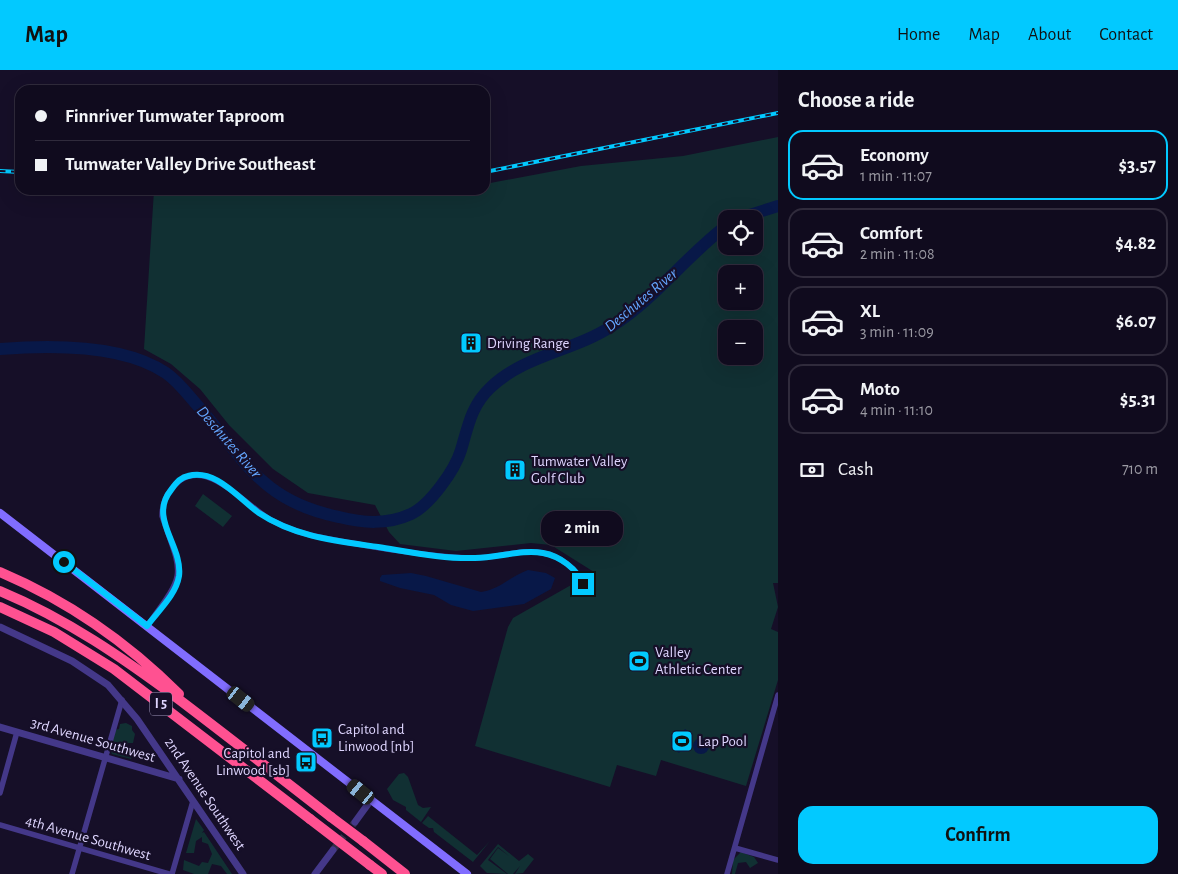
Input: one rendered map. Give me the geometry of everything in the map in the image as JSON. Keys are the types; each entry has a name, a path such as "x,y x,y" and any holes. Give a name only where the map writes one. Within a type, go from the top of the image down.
{"highway":[{"path":"0,572 48,594 99,627 162,676 205,719"},
{"name":"I 5","path":"0,592 37,607 97,640 205,719 405,874"},
{"name":"I 5","path":"0,607 54,632 114,669 382,874"}],"main road":[{"path":"0,513 467,874"}],"street":[{"path":"147,626 172,594 178,582 179,565 162,516 162,508 168,492 180,480 188,476 200,475 216,480 269,519 310,536 458,558 542,552 554,556 569,566 583,584"},
{"name":"2nd Avenue Southwest","path":"0,627 89,671 108,685 137,719 243,874"},
{"path":"727,874 775,717 778,695"},
{"path":"72,874 122,700"},
{"name":"3rd Avenue Southwest","path":"0,727 179,779"},
{"path":"0,793 17,732"},
{"path":"354,822 372,800"},
{"path":"170,874 193,801"},
{"name":"4th Avenue Southwest","path":"0,825 170,874"},
{"path":"735,848 778,860"},
{"path":"315,874 333,850"}],"green space":[{"path":"778,137 778,583 773,583 778,607 771,629 778,632 778,680 746,786 661,760 656,776 617,765 610,787 475,746 508,627 513,618 594,572 551,545 531,543 456,551 400,544 389,532 375,505 308,493 273,469 229,425 200,389 171,364 144,349 154,195 490,195 490,183 581,166 683,156"},
{"path":"203,494 232,516 223,527 195,506"},
{"path":"126,723 132,726 135,734 133,743 128,743 125,751 132,755 131,759 112,754 106,743 114,730 119,729 120,724"},
{"path":"404,773 408,777 418,805 423,808 431,807 421,822 406,810 406,807 393,800 387,789 399,774"},
{"path":"428,816 477,855 490,841 473,862 434,832 433,828 429,828 422,823"},
{"path":"196,819 204,830 202,833 204,832 232,874 227,874 221,866 212,864 208,874 194,874 183,870 184,860 199,866 202,862 208,863 212,854 208,844 202,842 202,837 196,841 194,853 186,853"},
{"path":"498,844 519,861 528,854 534,859 523,873 515,874 520,866 513,874 508,874 490,859 498,848 509,856 498,847 488,860 507,874 487,873 480,866"},
{"path":"741,852 754,857 758,863 750,868 746,862 738,863 735,874 732,874 733,860"}],"water":[{"path":"528,570 546,573 555,578 551,589 524,604 473,611 451,605 434,595 400,588 380,581 382,575 411,573 481,592 494,589"},
{"name":"Lap Pool","path":"685,729 692,734 679,753 672,747"},
{"path":"701,738 707,740 709,746 707,752 701,754 695,752 693,746 695,740"}],"waterway":[{"name":"Deschutes River","path":"763,211 778,206"},
{"name":"Deschutes River","path":"0,349 41,347 86,349 129,356 149,363 166,373 179,384 257,476 291,501 313,510 357,521 393,520 411,514 426,503 448,477 458,458 474,409 490,388 518,368 582,342 612,326 642,303 718,232"}],"tunnel":[{"path":"333,850 355,822"}],"railway":[{"path":"490,171 778,113"},
{"path":"0,171 15,172"}],"place":[{"name":"Driving Range","path":"471,343"},
{"name":"Tumwater Valley Golf Club","path":"515,470"},
{"name":"Valley Athletic Center","path":"639,661"},
{"name":"Capitol and Linwood [nb]","path":"322,738"},
{"name":"Lap Pool","path":"682,741"},
{"name":"Capitol and Linwood [sb]","path":"306,762"}],"route":[{"path":"64,562 147,626 172,594 179,575 179,565 162,516 162,508 168,492 173,486 188,476 200,475 216,480 269,519 310,536 458,558 542,552 554,556 569,566 576,572 583,584"}]}
